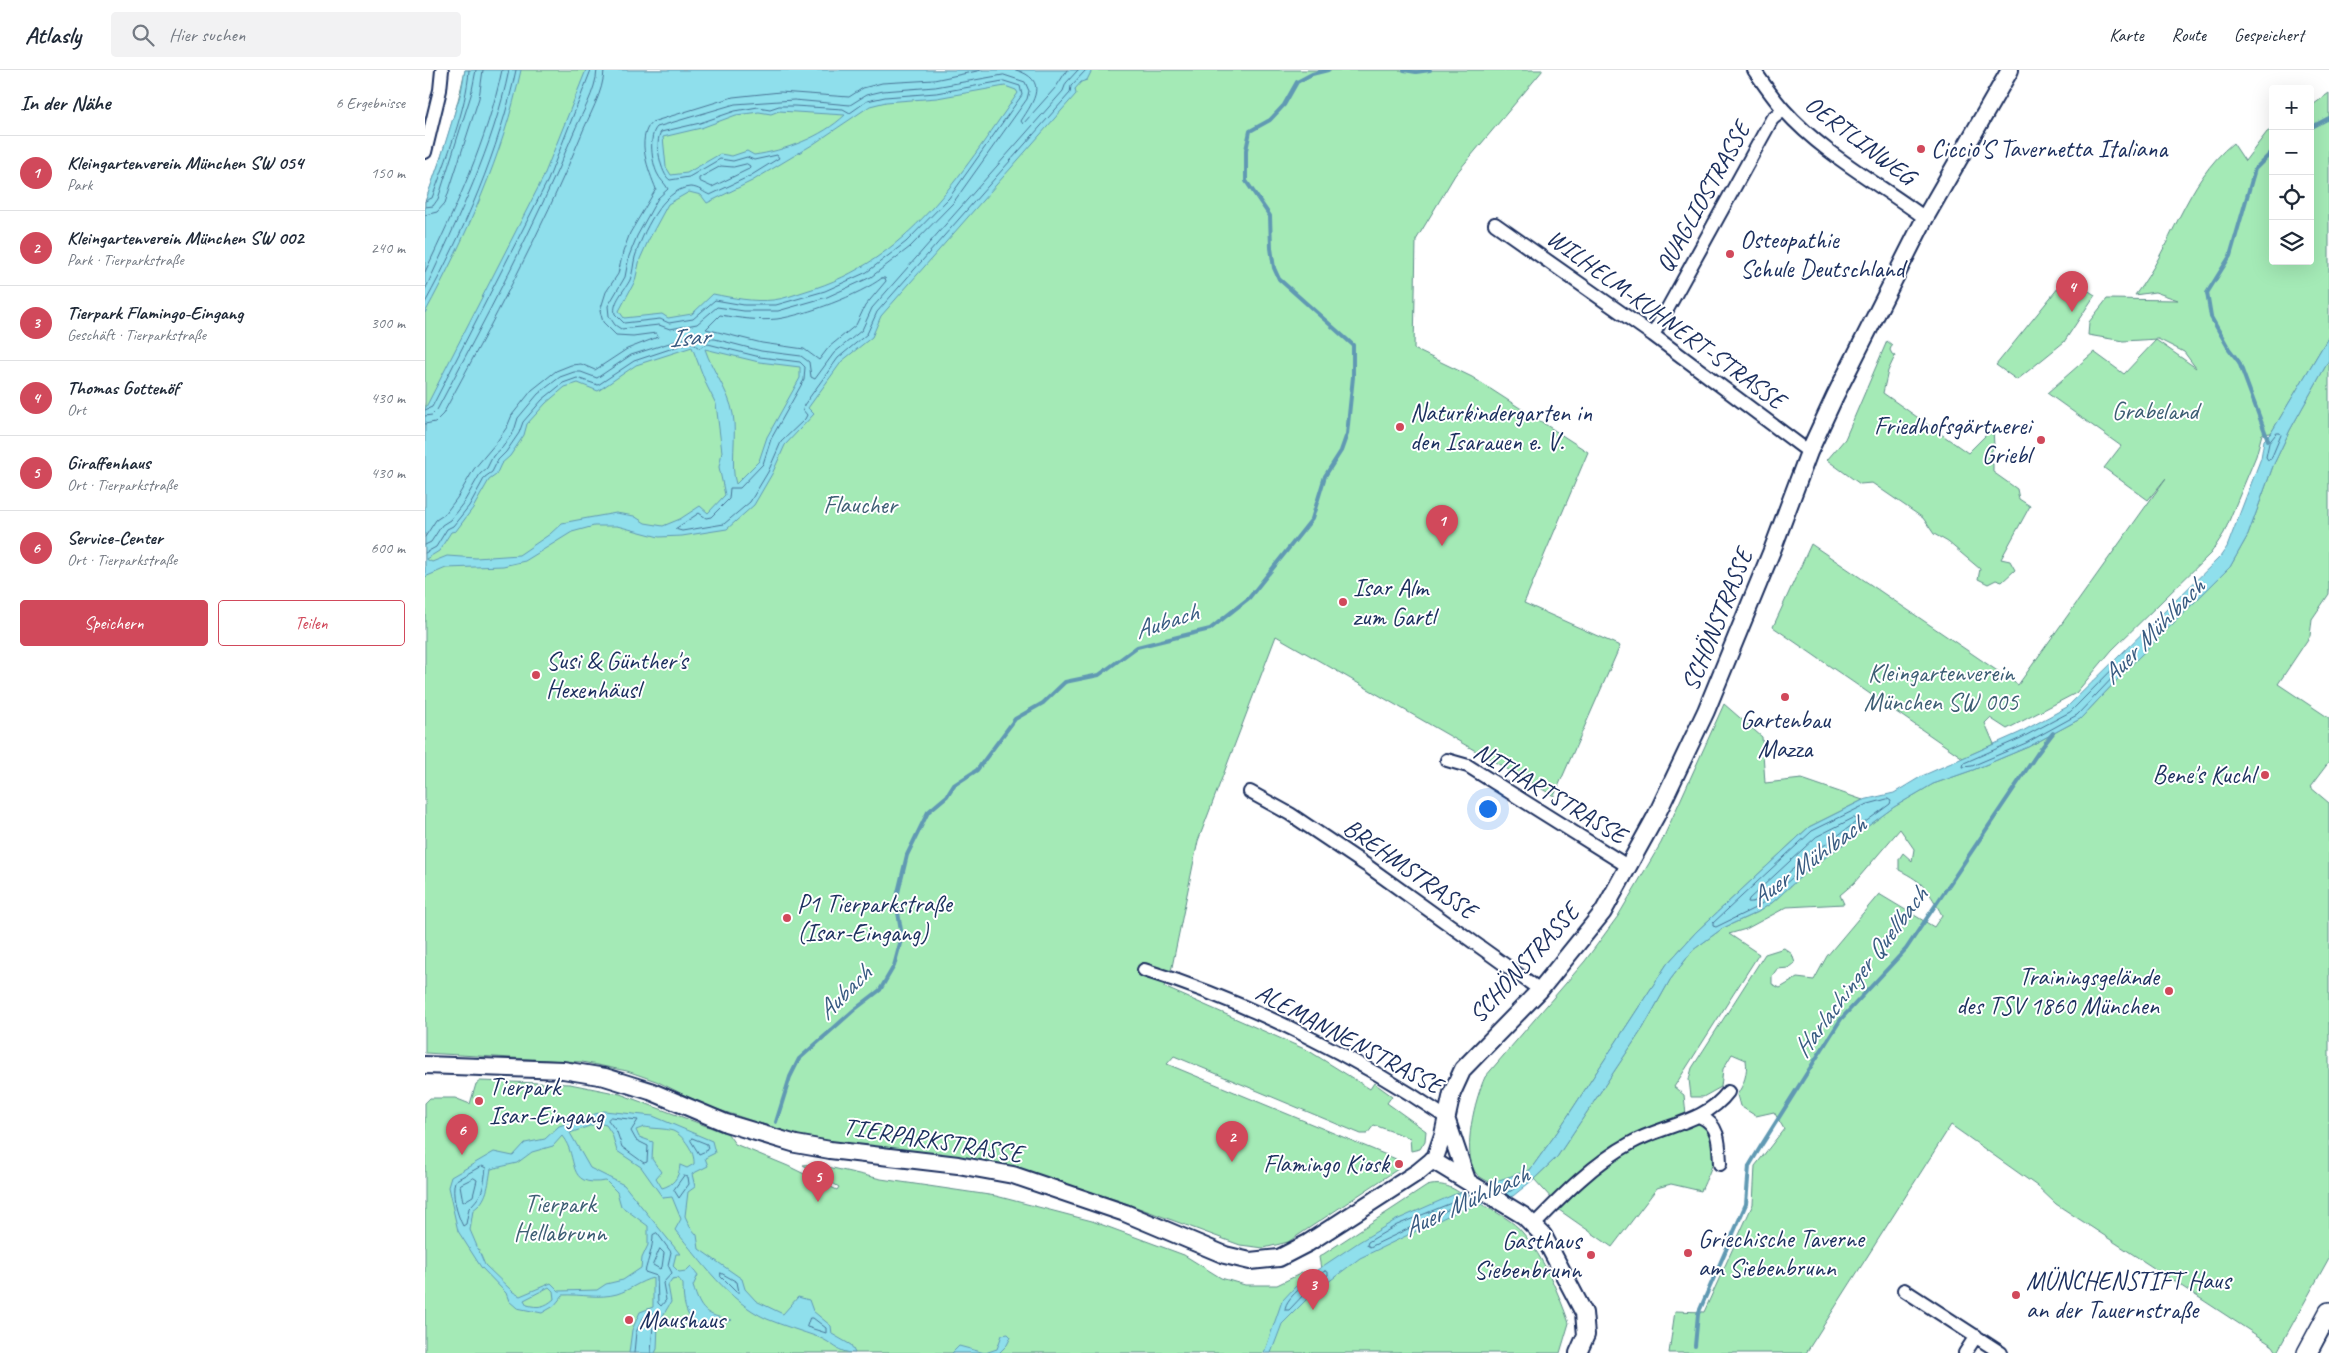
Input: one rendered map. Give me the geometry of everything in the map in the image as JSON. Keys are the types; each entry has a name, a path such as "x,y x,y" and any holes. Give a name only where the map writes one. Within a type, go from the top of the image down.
{"main road":[{"path":"2307,1353 2329,1312"}],"street":[{"path":"425,152 440,90 442,70"},
{"name":"OERTLINWEG","path":"1753,70 1783,110 1827,148 1925,218"},
{"name":"SCHÖNSTRASSE","path":"1432,1160 1437,1154 1452,1093 1463,1069 1540,990 1603,912 1629,867 1707,711 1773,548 1809,452 1874,315 1925,218 2010,70"},
{"name":"QUAGLIOSTRASSE","path":"1653,335 1772,119 1783,110"},
{"name":"WILHELM-KUHNERT-STRASSE","path":"1495,224 1653,335 1809,452"},
{"name":"NITHARTSTRASSE","path":"1447,760 1469,766 1629,867"},
{"name":"BREHMSTRASSE","path":"1249,792 1290,814 1351,855 1526,978 1540,990"},
{"name":"ALEMANNENSTRASSE","path":"1144,970 1177,980 1254,1012 1320,1043 1447,1118"},
{"name":"TIERPARKSTRASSE","path":"425,1065 563,1070 605,1077 650,1091 726,1123 796,1144 830,1150 958,1164 1013,1175 1125,1213 1225,1255 1250,1260 1274,1259 1291,1253 1402,1182 1432,1160"},
{"path":"1534,1225 1573,1186 1629,1144 1647,1135 1701,1117 1722,1100 1728,1092"},
{"path":"1701,1117 1709,1120 1716,1130 1720,1164"},
{"path":"1447,1118 1447,1127 1472,1183"},
{"path":"1432,1160 1503,1202 1534,1225 1559,1263 1585,1313 1587,1336 1578,1353"},
{"path":"1905,1290 2001,1353"},
{"path":"1965,1353 1976,1336"}],"green space":[{"name":"Flaucher","path":"465,70 1543,70 1455,175 1416,240 1414,349 1472,377 1588,452 1524,603 1620,646 1554,796 1276,636 1198,841 1172,967 1164,987 1309,1051 1370,1089 1374,1083 1392,1096 1387,1103 1426,1131 1425,1141 1420,1149 1411,1151 1410,1138 1374,1125 1367,1134 1361,1134 1174,1056 1167,1064 1396,1159 1393,1166 1398,1169 1288,1242 1264,1248 1240,1245 1117,1200 998,1163 846,1144 796,1135 707,1106 656,1081 627,1071 582,1062 425,1053 425,202 448,137"},
{"path":"2329,93 2329,336 2271,433 2262,434 2256,456 2224,533 2211,553 2112,650 2076,693 2007,729 1990,718 1985,723 1994,744 1963,758 1773,627 1811,544 2018,685 2166,478 2148,500 2104,468 2121,446 2047,393 2094,352 2124,374 2156,340 2196,368 2184,352 2158,339 2123,341 2088,335 2089,322 2107,299 2178,300 2155,292 2135,295 2148,277 2203,177 2233,143 2245,161 2269,131 2269,265 2314,265 2314,104"},
{"path":"2067,277 2095,295 2064,342 2017,380 1996,365"},
{"path":"1887,341 1892,345 1890,350 1895,356 1888,371 1883,393 1968,453 1993,428 1994,446 1988,459 1993,464 1993,472 2017,489 2019,499 2030,506 2001,559 2010,561 2015,570 2002,582 1996,580 1988,584 1978,579 1980,569 1948,542 1934,534 1923,518 1872,483 1860,484 1827,460 1845,439"},
{"path":"2329,360 2329,594 2312,619 2310,636 2278,684 2329,718 2329,762 2310,787 2329,803 2329,1258 2277,1352 2273,1346 2056,1204 2037,1186 1951,1125 1806,1353 1669,1353 1675,1311 1704,1312 1753,1204 1755,1166 1784,1129 1774,1112 1756,1116 1740,1106 1737,1095 1745,1078 1746,1060 1732,1054 1723,1069 1721,1087 1703,1097 1691,1097 1689,1079 1692,1068 1765,954 1784,948 1792,954 1795,963 1789,968 1777,969 1772,976 1772,984 1780,988 1797,978 1814,980 1827,956 1879,894 1934,927 1942,915 1933,899 1920,883 1899,870 1899,859 1903,853 1912,861 1914,849 1900,829 1854,883 1840,895 1844,904 1787,907 1746,929 1729,934 1759,954 1674,1087 1684,1095 1686,1115 1645,1130 1613,1147 1553,1200 1534,1179 1557,1157 1643,1028 1670,980 1693,950 1723,928 1758,912 1773,902 1808,870 1894,807 1933,784 2028,747 2080,719 2136,660 2230,567 2248,535 2273,466 2290,430"},
{"path":"1724,704 1762,737 1765,783 1802,779 1863,800 1809,827 1696,932 1667,964 1558,1131 1530,1170 1491,1183 1475,1172 1471,1163 1470,1151 1471,1125 1477,1098 1485,1077 1585,961 1618,916 1661,843"},
{"name":"Tierpark Hellabrunn","path":"480,1081 570,1084 620,1094 728,1134 735,1144 788,1166 837,1190 839,1187 803,1165 815,1164 881,1179 996,1196 1092,1221 1184,1255 1221,1278 1245,1285 1277,1285 1304,1272 1310,1277 1321,1269 1319,1257 1427,1186 1448,1186 1476,1205 1481,1204 1509,1220 1519,1229 1531,1243 1544,1264 1569,1323 1560,1353 425,1353 425,1103 430,1098 455,1098 470,1104 476,1084"},
{"path":"1695,1124 1704,1125 1710,1134 1714,1150 1712,1165 1701,1191 1671,1184 1657,1188 1612,1247 1559,1210 1599,1173 1632,1148 1650,1139"}],"water":[{"path":"465,70 521,70 504,133 482,195 455,255 425,313 425,202 461,92"},
{"name":"Isar","path":"586,70 1092,70 1087,80 1081,82 1075,89 1076,94 881,316 872,337 842,361 808,408 814,414 785,445 772,474 754,505 727,529 682,536 659,537 617,526 594,526 572,532 525,561 503,566 446,568 425,577 425,409 543,178","holes":["1005,86 1016,90 1018,93 953,184 929,212 903,237 874,259 842,277 781,299 751,300 713,294 692,314 668,318 662,314 624,318 619,311 635,281 640,259 648,241 668,204 689,192 701,195 707,203 752,181 812,145 870,106 886,102 937,98","779,111 845,115 836,123 814,136 778,150 754,155 747,151 732,156 720,154 687,173 671,175 666,167 663,137 701,128 736,115 759,112 771,114","692,347 716,404 722,452 719,467 725,495 708,513 700,506 680,519 663,526 645,523 634,516 616,513 562,523 550,534 519,555 476,558 447,556 432,562 426,559 439,551 451,532 456,531 473,508 489,480 496,475 501,464 510,456 524,435 527,424 546,403 565,387 578,383 598,391 636,365","705,349 759,362 800,367 800,378 767,437 759,461 736,484 734,477 733,414 728,397"]},
{"name":"Auer Mühlbach","path":"2329,336 2329,360 2290,430 2273,466 2248,535 2230,567 2136,660 2080,719 2028,747 1933,784 1894,807 1808,870 1773,902 1758,912 1723,928 1693,950 1670,980 1643,1028 1557,1157 1534,1179 1513,1196 1460,1210 1360,1258 1311,1295 1282,1324 1271,1353 1264,1353 1282,1301 1308,1276 1394,1221 1453,1195 1530,1170 1558,1131 1667,964 1696,932 1809,827 1863,800 1894,793 1922,776 2019,733 2067,707 2220,557 2227,547 2261,458 2264,440 2271,433"},
{"path":"604,1111 653,1116 712,1141 715,1153 705,1158 708,1166 692,1174 695,1187 688,1192 685,1216 690,1227 697,1235 699,1249 742,1279 745,1289 756,1301 783,1314 798,1297 809,1300 813,1311 831,1326 832,1334 851,1345 855,1353 840,1350 823,1339 767,1319 740,1302 717,1280 675,1230 681,1219 672,1197 663,1198 641,1167 617,1151 612,1134 606,1125 598,1123 570,1133 590,1168 624,1185 680,1254 676,1254 673,1266 679,1272 686,1271 691,1266 698,1275 693,1286 705,1310 710,1314 732,1320 709,1325 694,1321 689,1316 685,1307 683,1284 678,1278 672,1279 668,1285 671,1302 658,1324 657,1349 655,1353 629,1353 632,1330 640,1312 653,1307 653,1278 617,1294 597,1296 563,1295 554,1306 542,1313 517,1308 509,1301 506,1293 481,1267 458,1231 448,1187 451,1177 494,1152 513,1156 525,1143 545,1139 559,1126","holes":["644,1127 666,1129 677,1133 685,1140 693,1154 694,1164 687,1168 680,1165 675,1180 662,1188 656,1178 661,1172 652,1159 653,1142 639,1137 636,1130","562,1136 571,1153 578,1176 593,1182 606,1181 617,1192 621,1206 648,1226 648,1245 642,1258 641,1268 623,1280 606,1284 597,1290 559,1291 551,1283 520,1296 513,1292 485,1265 470,1230 473,1210 482,1202 488,1186 491,1169 517,1163 532,1152 553,1146","549,1287 553,1291 554,1299 548,1304 538,1307 527,1305 524,1300"]},
{"path":"1008,1334 1011,1337 1007,1345 999,1353 985,1353 997,1349 1002,1335"},
{"path":"959,1346 985,1353 952,1353"}],"waterway":[{"name":"Aubach","path":"776,1122 790,1077 799,1059 854,1010 880,990 894,966 902,936 896,901 907,855 928,812 947,796 954,785 977,770 1015,719 1043,703 1065,682 1099,675 1137,647 1210,629 1249,598 1312,519 1325,476 1341,451 1347,434 1353,377 1353,345 1279,279 1274,268 1271,248 1270,216 1246,181 1246,150 1250,131 1270,120 1284,105 1297,82 1312,74 1328,70"},
{"name":"Aubach","path":"1404,70 1416,72 1430,70"},
{"path":"2314,126 2329,118"},
{"path":"2268,440 2239,362 2229,349 2211,317 2207,293 2230,256 2255,169 2269,155"},
{"name":"Harlachinger Quellbach","path":"1695,1346 1698,1314 1746,1204 1749,1166 1841,1019 1906,949 2053,733"}],"tram line":[{"path":"2318,1353 2329,1332"}],"place":[{"name":"Ciccio'S Tavernetta Italiana","path":"1921,149"},
{"name":"Osteopathie Schule Deutschland","path":"1730,254"},
{"name":"Thomas Gottenöf","path":"2072,312"},
{"name":"Naturkindergarten in den Isarauen e. V.","path":"1400,427"},
{"name":"Friedhofsgärtnerei Griebl","path":"2041,440"},
{"name":"Kleingartenverein München SW 054","path":"1442,546"},
{"name":"Isar Alm zum Gartl","path":"1343,602"},
{"name":"Susi & Günther's Hexenhäusl","path":"536,675"},
{"name":"Gartenbau Mazza","path":"1785,697"},
{"name":"Bene's Kuchl","path":"2265,775"},
{"name":"P1 Tierparkstraße (Isar-Eingang)","path":"787,918"},
{"name":"Trainingsgelände des TSV 1860 München","path":"2169,991"},
{"name":"Tierpark Isar-Eingang","path":"479,1101"},
{"name":"Service-Center","path":"462,1155"},
{"name":"Kleingartenverein München SW 002","path":"1232,1162"},
{"name":"Flamingo Kiosk","path":"1399,1164"},
{"name":"Giraffenhaus","path":"818,1202"},
{"name":"Griechische Taverne am Siebenbrunn","path":"1688,1253"},
{"name":"Gasthaus Siebenbrunn","path":"1591,1255"},
{"name":"MÜNCHENSTIFT Haus an der Tauernstraße","path":"2016,1295"},
{"name":"Tierpark Flamingo-Eingang","path":"1313,1310"},
{"name":"Maushaus","path":"629,1320"}],"park label":[{"name":"Grabeland","path":"2155,411"},
{"name":"Kleingartenverein München SW 005","path":"1941,688"}]}
